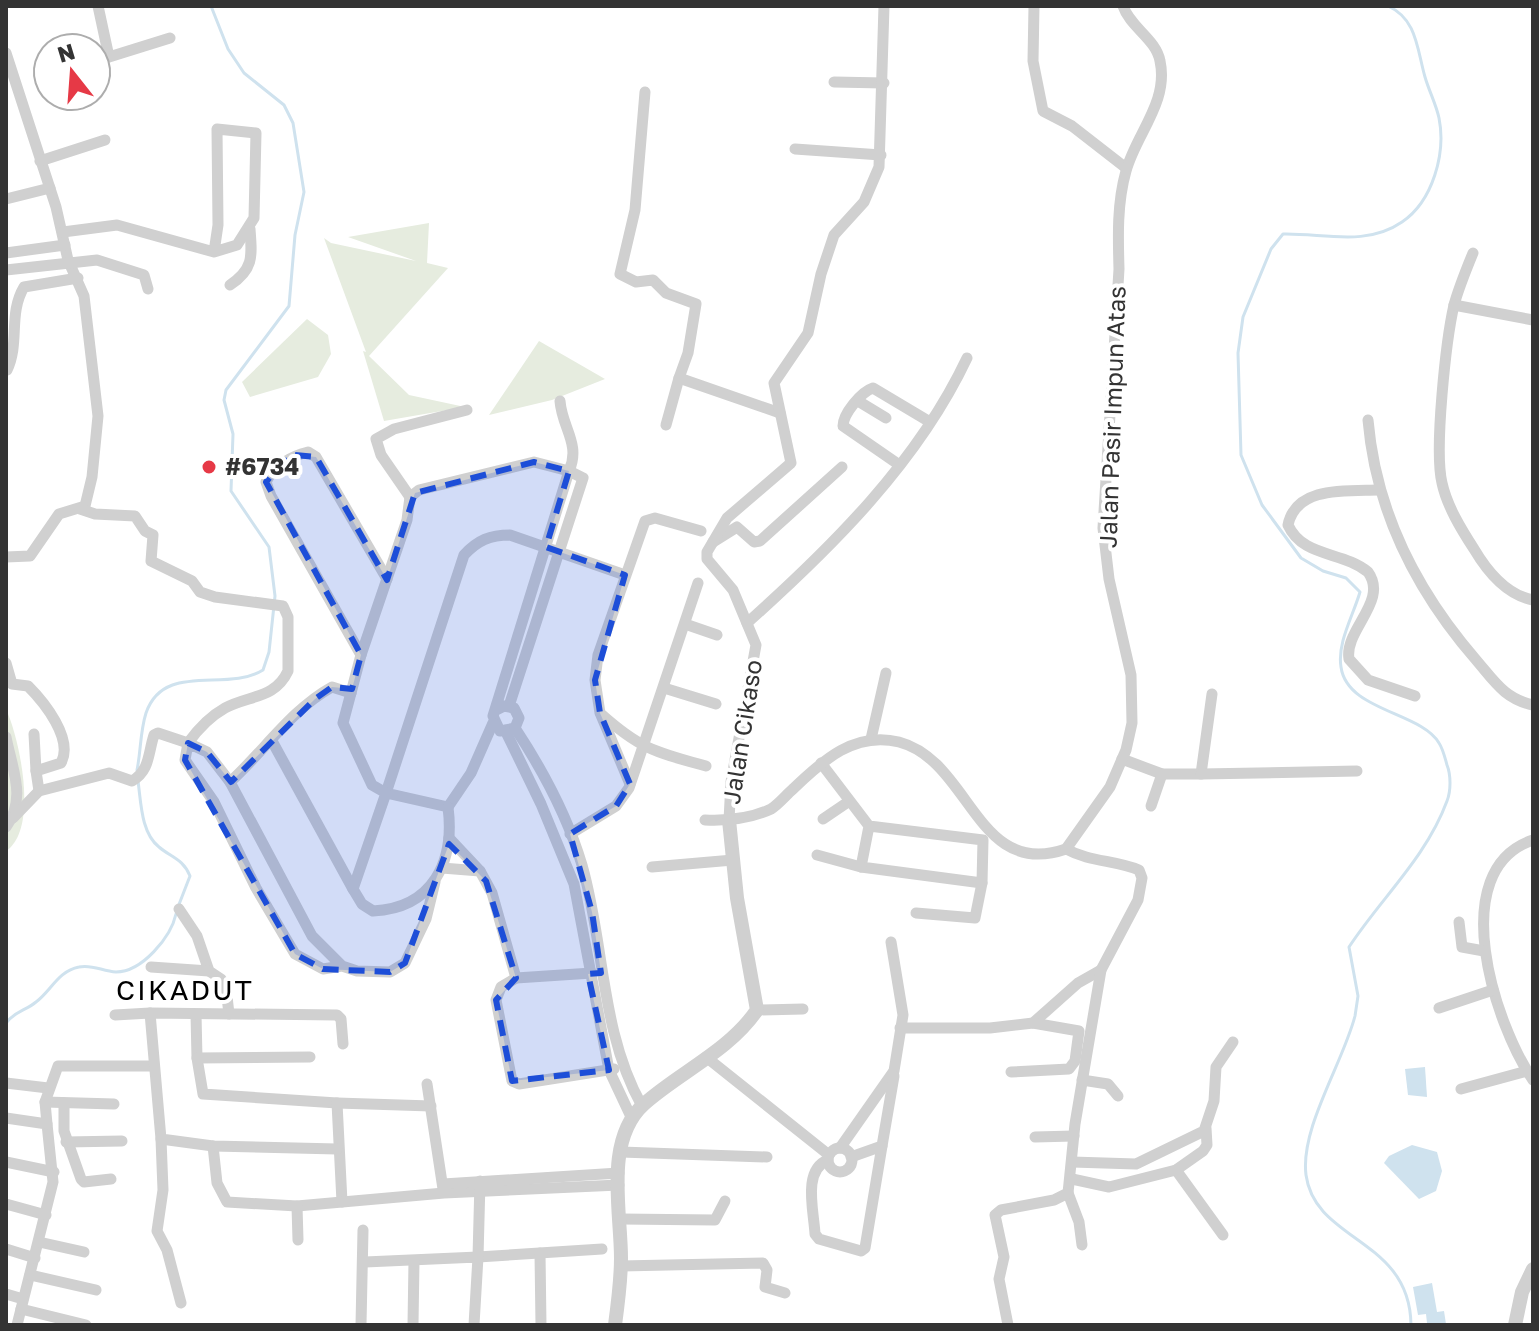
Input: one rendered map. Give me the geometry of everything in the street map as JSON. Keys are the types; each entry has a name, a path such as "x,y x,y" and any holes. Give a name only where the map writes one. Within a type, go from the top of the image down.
{"street":[{"path":"98,6 109,57 170,38"},
{"path":"709,545 727,518 790,466 791,459 775,395 777,376 808,333 821,274 834,235 864,202 873,186 881,155 884,6"},
{"path":"1034,6 1033,61 1043,111 1072,126 1126,168"},
{"name":"Jalan Pasir Impun Atas","path":"1066,849 1099,807 1122,759 1132,723 1131,675 1109,579 1103,528 1119,269 1118,226 1126,168 1160,91 1162,70 1156,48 1123,6"},
{"path":"6,53 50,188 68,260 84,296 98,416 89,497 80,509"},
{"path":"834,82 884,83"},
{"path":"645,92 635,210 619,270 636,282 653,280 666,293 696,304 688,353 666,425"},
{"path":"214,252 218,225 217,129 256,133 257,193 250,229 252,263 245,275 230,285"},
{"path":"40,161 105,140"},
{"path":"795,149 881,155"},
{"path":"6,199 50,188"},
{"path":"63,232 117,225 214,252 237,245 250,229"},
{"path":"6,253 65,245"},
{"path":"237,245 251,253"},
{"path":"1473,253 1454,305 1441,423 1441,480 1459,526 1486,568 1510,590 1533,600"},
{"path":"6,270 68,260 97,260 144,275 148,289"},
{"path":"7,370 14,355 13,312 24,287 78,278"},
{"path":"1454,305 1533,320"},
{"path":"747,623 830,547 930,422 952,390 967,358"},
{"path":"679,378 780,413"},
{"path":"898,464 843,426 841,421 866,390 873,388 930,422"},
{"path":"9,823 39,791 109,773 136,779 149,760 154,735 158,733 188,743 207,752 230,782 312,936 342,966 357,971 390,972 405,963 426,919 435,882 442,868 449,838 448,807 471,773 493,723 498,691 574,460 574,443 562,421 560,401"},
{"path":"858,401 886,418"},
{"path":"410,497 381,455 376,439 394,429 467,410"},
{"path":"1368,420 1378,490 1413,574 1440,616 1509,698 1533,705"},
{"path":"361,655 271,496 266,482 269,475 295,455 308,452 316,457 387,579"},
{"path":"448,807 386,793 372,785 345,731 351,693 410,497 419,490 534,462 583,478 509,706"},
{"path":"709,545 737,527 754,542 760,541 842,467"},
{"path":"1378,490 1331,492 1314,497 1297,506 1288,525 1297,540 1362,567 1372,577 1369,608 1349,642 1349,659 1368,680 1415,696"},
{"path":"6,557 30,556 59,514 80,509 95,514 135,516 145,531 153,535 151,561 192,581 200,592 229,600 277,603 286,610 290,664 287,676 269,694 227,707 213,717 188,743 185,760 214,802 256,888 295,954 323,969 342,966"},
{"path":"630,784 600,713 595,680 598,655 640,532 649,519 701,531"},
{"path":"353,889 464,555 476,542 495,535 510,535 625,575"},
{"name":"Jalan Cikaso","path":"709,545 707,559 728,583 756,645 731,782 729,820"},
{"path":"570,834 616,806 630,784 698,583"},
{"path":"685,624 717,635"},
{"path":"6,663 12,684 28,686 49,709 62,743 64,757 61,763 36,771"},
{"path":"871,739 886,673"},
{"path":"230,782 302,709 326,691 332,687 351,693"},
{"path":"664,688 716,704"},
{"path":"1201,774 1212,694"},
{"path":"496,710 509,706"},
{"path":"509,706 519,718 510,730"},
{"path":"600,713 643,748 706,766"},
{"path":"493,723 510,730 570,834 582,864 609,1070 632,1119"},
{"path":"510,730 574,884 622,1066 642,1106"},
{"path":"34,734 39,791"},
{"path":"6,737 19,794 9,823"},
{"path":"705,820 729,820 774,807 838,751 871,739 903,743 923,753 1007,847 1039,856 1066,849 1086,860 1120,863 1139,870 1142,878 1138,900 1101,970 1082,1080 1068,1193 1079,1222 1082,1245"},
{"path":"272,741 362,904 373,911 384,910 425,892 435,882"},
{"path":"1122,759 1162,774 1357,771"},
{"path":"821,763 869,826 983,840 982,883 975,918 916,913"},
{"path":"1151,806 1162,774"},
{"path":"823,819 848,802"},
{"path":"615,1325 621,1266 619,1179 624,1130 642,1106 740,1032 757,1010 729,820"},
{"path":"861,867 869,826"},
{"path":"449,838 480,871 492,893 516,978"},
{"path":"1461,1089 1530,1076 1493,990 1484,951 1493,870 1513,849 1533,840"},
{"path":"817,855 861,867 982,883"},
{"path":"652,867 733,860"},
{"path":"442,868 480,871"},
{"path":"179,909 197,936 209,971"},
{"path":"1459,922 1462,947 1484,951"},
{"path":"891,942 902,998 900,1028 894,1071 865,1248 861,1251 819,1239 815,1234 814,1173 820,1163 832,1154 894,1071"},
{"path":"151,967 209,971 221,979 226,988 229,1014"},
{"path":"1033,1023 1078,983 1101,970"},
{"path":"595,973 516,978 501,987 496,1000 512,1081 519,1084 622,1066"},
{"path":"1439,1008 1493,990"},
{"path":"757,1010 803,1009"},
{"path":"150,1013 163,1190 157,1231 167,1250 181,1303"},
{"path":"196,1014 197,1058 203,1094 431,1106"},
{"path":"115,1015 337,1015 341,1019 343,1044"},
{"path":"900,1028 990,1028 1033,1023 1079,1031 1075,1061 1065,1071 1011,1072"},
{"path":"1072,1179 1109,1187 1176,1170 1203,1151 1207,1145 1206,1128 1214,1101 1216,1067 1233,1042"},
{"path":"197,1058 310,1057"},
{"path":"706,1057 832,1154 851,1157 882,1146"},
{"path":"17,1325 54,1172 45,1102 55,1070 64,1064 153,1066"},
{"path":"1082,1080 1108,1084 1118,1096"},
{"path":"6,1083 48,1088"},
{"path":"427,1084 443,1188"},
{"path":"45,1102 114,1104"},
{"path":"64,1103 66,1142 84,1182 111,1179"},
{"path":"337,1103 342,1202"},
{"path":"6,1118 47,1124"},
{"path":"1072,1162 1136,1164 1206,1128"},
{"path":"1035,1137 1074,1136"},
{"path":"161,1139 213,1146 337,1149"},
{"path":"66,1142 122,1141"},
{"path":"213,1146 217,1183 223,1200 297,1206 443,1188 619,1179"},
{"path":"621,1152 767,1157"},
{"path":"832,1154 832,1169 841,1172 849,1167 851,1157"},
{"path":"6,1162 54,1172"},
{"path":"1176,1170 1223,1235"},
{"path":"474,1325 480,1187"},
{"path":"1008,1325 999,1279 1004,1257 995,1213 1054,1200 1068,1193"},
{"path":"621,1219 715,1220 725,1201"},
{"path":"6,1204 46,1215"},
{"path":"297,1206 298,1240"},
{"path":"361,1325 365,1262 363,1230"},
{"path":"39,1242 84,1252"},
{"path":"6,1249 35,1258"},
{"path":"365,1262 602,1249"},
{"path":"540,1253 541,1325"},
{"path":"413,1325 414,1261"},
{"path":"621,1266 763,1263 767,1270 765,1287 785,1293"},
{"path":"1515,1325 1522,1292 1533,1269"},
{"path":"30,1275 96,1290"},
{"path":"6,1294 22,1304 86,1325"}],"highlighted area":[{"path":"295,455 316,457 387,580 415,493 534,462 569,471 546,547 625,575 595,680 600,713 630,784 616,806 570,834 592,912 601,973 588,974 609,1070 512,1081 496,1000 516,978 486,881 449,844 405,963 390,972 323,969 295,954 185,760 188,743 207,752 231,782 315,699 332,687 352,689 361,655 271,496 266,482 280,465"}],"shaded area":[{"path":"429,223 427,263 448,268 369,356 409,395 465,407 384,421 363,351 366,352 324,238 331,243 416,261 348,237"},
{"path":"307,319 328,335 331,354 318,377 250,397 242,382"},
{"path":"539,341 605,379 552,400 489,415"},
{"path":"6,709 21,762 24,805 16,840 6,851"}],"water":[{"path":"1425,1067 1427,1097 1408,1095 1405,1069"},
{"path":"1412,1145 1437,1152 1442,1171 1436,1191 1419,1199 1384,1163 1389,1156"},
{"path":"1432,1283 1437,1312 1444,1311 1446,1324 1427,1323 1426,1314 1418,1315 1413,1287"}],"waterway":[{"path":"137,770 146,713 155,697 181,683 232,679 263,670 269,652 275,596 269,547 231,491 233,434 224,400 226,390 289,306 295,235 304,192 293,123 284,105 244,73 228,49 211,6"},
{"path":"1388,6 1398,12 1410,27 1439,118 1439,161 1429,189 1413,213 1388,230 1359,237 1283,234 1271,249 1243,317 1238,353 1241,455 1262,505 1301,558 1323,571 1346,578 1360,592 1341,649 1341,667 1346,682 1370,702 1430,733 1442,748 1449,773 1448,797 1438,822 1415,859 1349,947 1358,996 1355,1016 1316,1116 1306,1157 1306,1175 1313,1197 1326,1214 1380,1257 1395,1274 1407,1296 1411,1325"},
{"path":"138,781 143,817 149,834 159,847 181,862 190,876 178,907"},
{"path":"6,1023 41,998 72,969 88,966 116,972 136,966 162,942 176,914"}],"place":[{"name":"#6734","path":"209,467"}],"district":[{"name":"CIKADUT","path":"185,990"}]}
